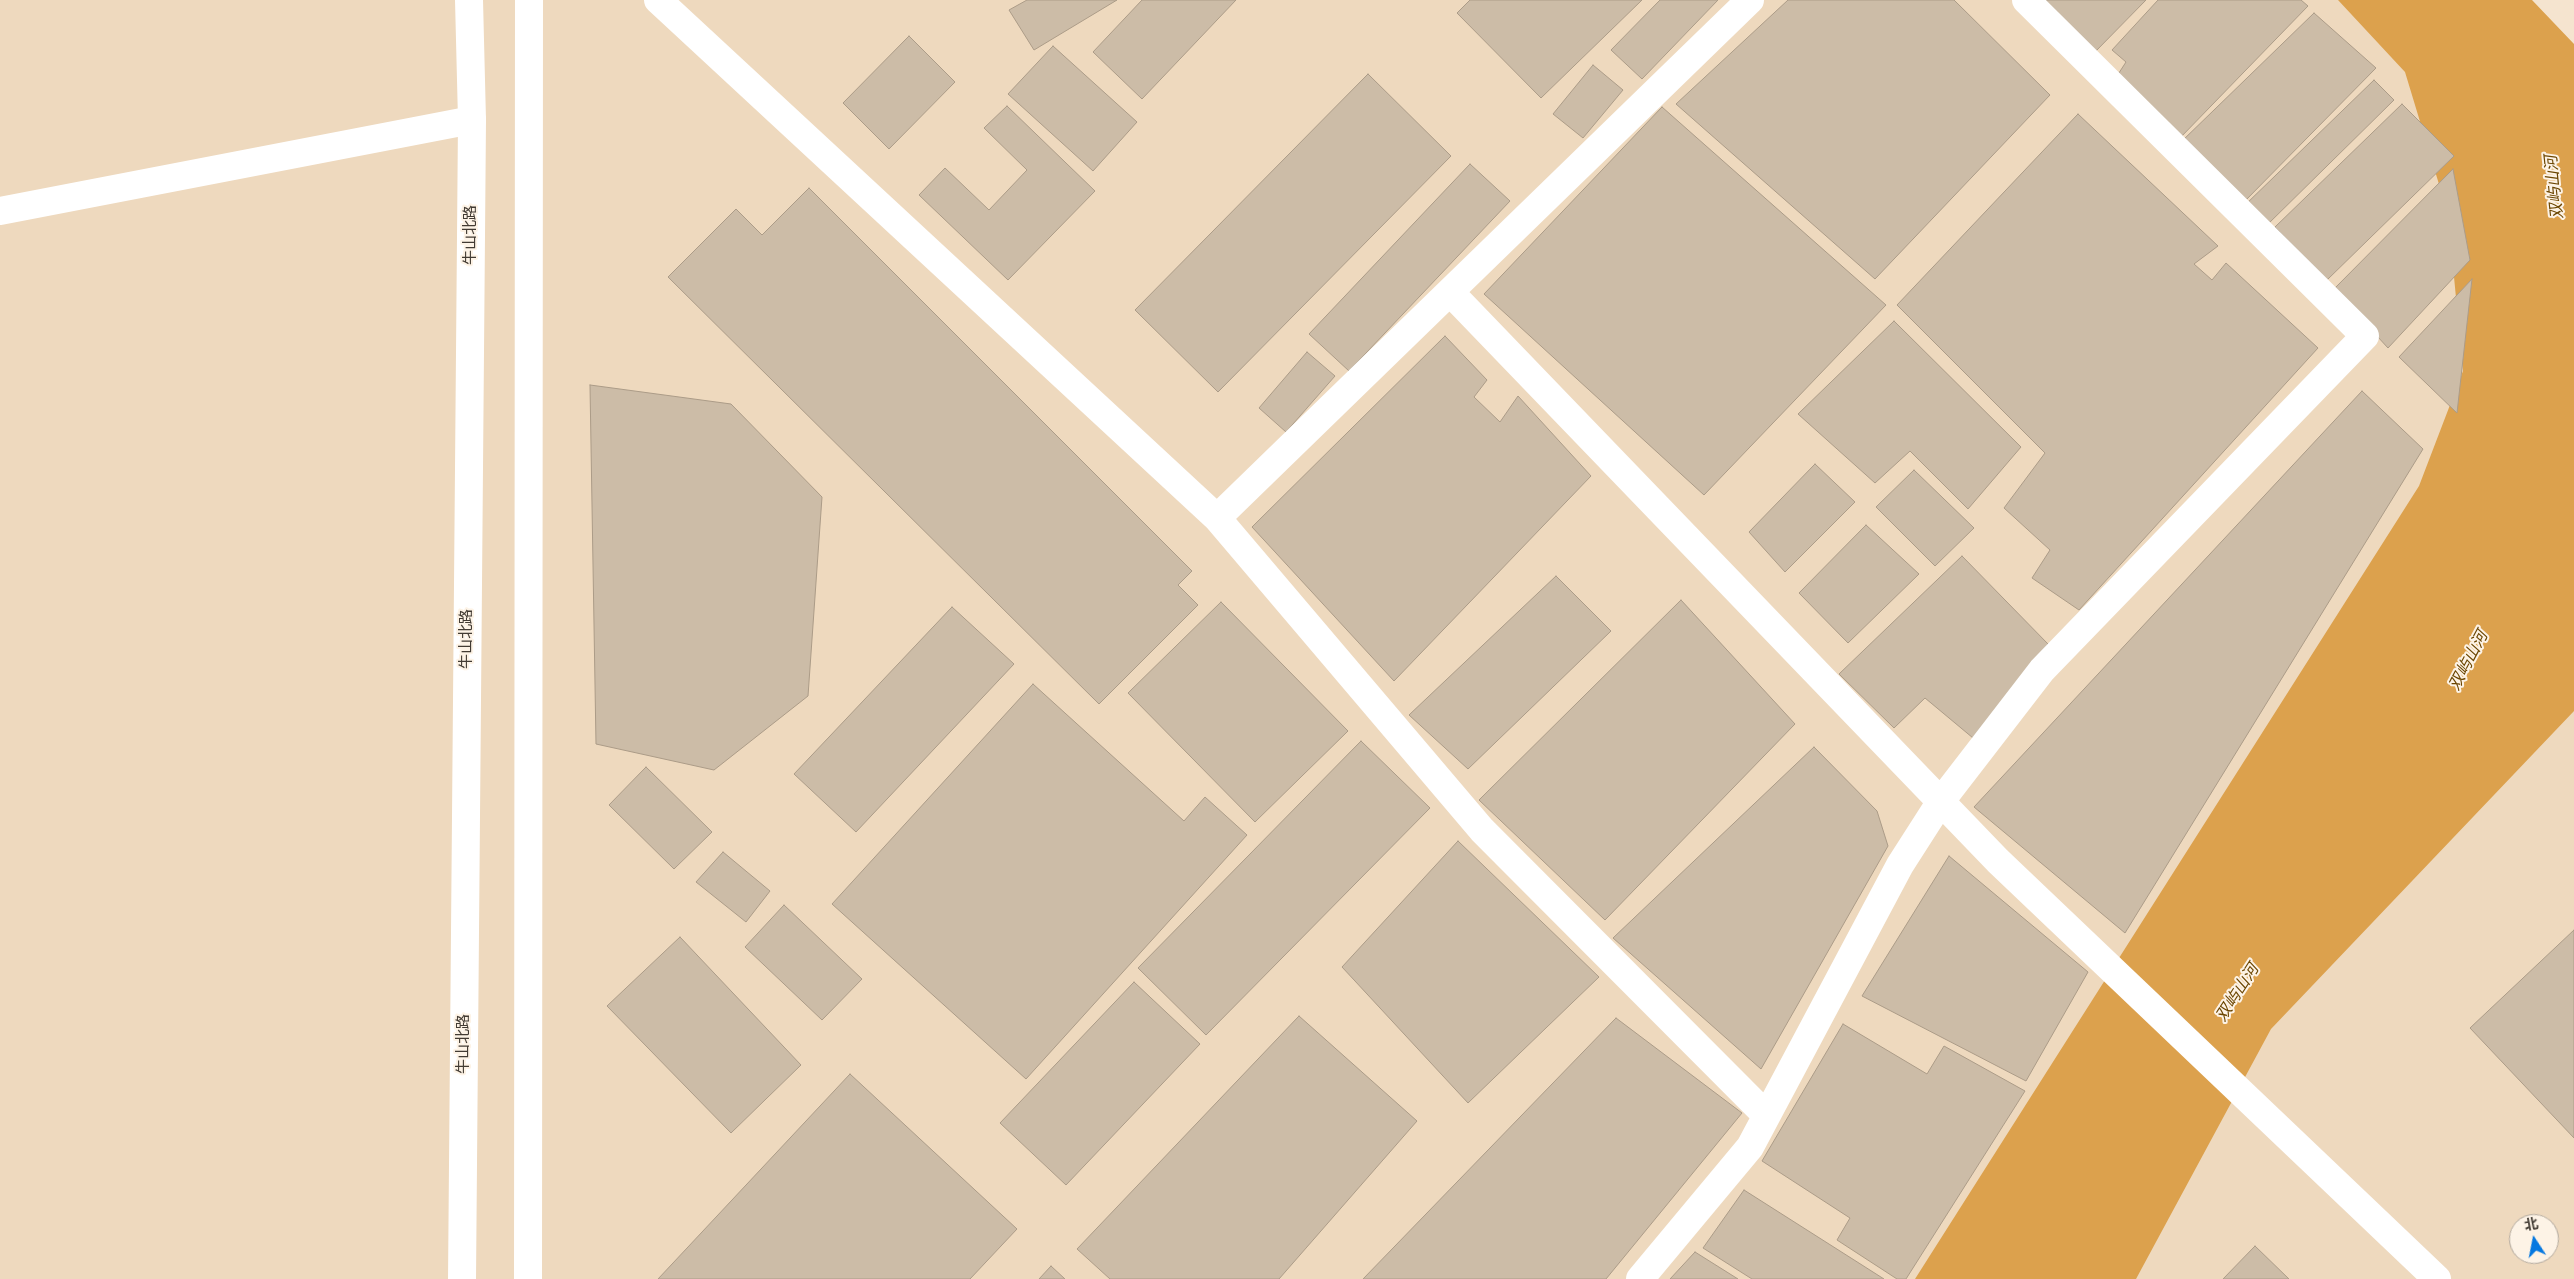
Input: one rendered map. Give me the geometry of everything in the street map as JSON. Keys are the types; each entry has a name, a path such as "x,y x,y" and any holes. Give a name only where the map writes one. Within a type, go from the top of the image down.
{"street":[{"name":"牛山北路","path":"462,1279 472,120 470,0"},
{"path":"528,1279 529,0"},
{"path":"658,0 1217,518 1482,830 1766,1116"},
{"path":"1217,518 1750,0"},
{"path":"1640,1279 1750,1147 1900,865 1941,801 2042,670 2365,336 2026,0"},
{"path":"0,211 472,120"},
{"path":"1450,292 1998,861 2437,1279"}],"shaded area":[{"path":"0,0 2473,0 2574,99 2574,1279 0,1279"}],"water":[{"name":"双屿山河","path":"2338,0 2532,0 2574,44 2574,711 2271,1029 2136,1279 1915,1279 2419,486 2463,371 2448,214 2405,72"}],"building":[{"path":"1027,0 1117,0 1034,50 1009,10"},
{"path":"1142,0 1236,0 1142,99 1093,52"},
{"path":"1470,0 1642,0 1541,98 1457,13"},
{"path":"1660,0 1718,0 1642,79 1611,50"},
{"path":"1788,0 1954,0 2050,95 1875,279 1676,104"},
{"path":"2040,0 2146,0 2095,52"},
{"path":"2158,0 2301,0 2308,6 2179,139 2115,79 2126,62 2112,50"},
{"path":"2314,13 2376,68 2243,203 2181,142"},
{"path":"909,36 955,82 889,149 843,103"},
{"path":"1053,46 1137,122 1093,171 1008,94"},
{"path":"1593,65 1623,90 1583,138 1553,114"},
{"path":"1368,74 1451,156 1218,392 1135,310"},
{"path":"2374,80 2394,100 2265,227 2244,206"},
{"path":"2402,104 2454,156 2327,280 2275,227"},
{"path":"1007,106 1095,191 1008,280 919,195 945,168 989,210 1027,170 984,128"},
{"path":"1662,107 1886,305 1704,495 1484,294"},
{"path":"2078,114 2218,246 2194,264 2212,280 2226,263 2318,348 2079,610 2032,578 2050,550 2004,508 2045,453 1897,305"},
{"path":"1470,164 1510,201 1349,371 1309,334"},
{"path":"2453,169 2470,260 2388,348 2334,289"},
{"path":"809,188 1192,571 1178,585 1198,605 1099,704 668,277 736,209 762,235"},
{"path":"2472,279 2457,413 2399,357"},
{"path":"1894,321 2021,447 1968,509 1910,451 1875,483 1798,414"},
{"path":"1445,336 1487,380 1474,397 1500,422 1518,396 1591,476 1394,681 1252,527"},
{"path":"1307,352 1335,376 1286,432 1259,408"},
{"path":"590,385 731,404 822,497 808,696 714,770 596,744"},
{"path":"2362,391 2423,449 2125,933 1974,807"},
{"path":"1815,464 1855,502 1785,572 1749,532"},
{"path":"1914,470 1974,528 1935,566 1876,507"},
{"path":"1866,525 1919,574 1848,643 1799,593"},
{"path":"1962,556 2048,644 1973,738 1925,698 1894,728 1839,674"},
{"path":"1556,576 1611,631 1468,769 1409,715"},
{"path":"1681,600 1795,724 1605,920 1479,800"},
{"path":"1221,602 1348,731 1255,822 1128,693"},
{"path":"952,607 1014,664 856,832 794,774"},
{"path":"1033,684 1184,821 1205,797 1247,835 1026,1079 832,904"},
{"path":"1361,741 1430,808 1206,1035 1138,968"},
{"path":"1814,747 1877,811 1888,846 1761,1069 1613,938"},
{"path":"646,767 712,832 674,869 609,805"},
{"path":"1458,841 1599,977 1468,1103 1342,967"},
{"path":"723,852 770,891 746,922 696,882"},
{"path":"1949,856 2088,972 2026,1081 1862,996"},
{"path":"784,905 862,979 822,1020 745,947"},
{"path":"2574,930 2574,1138 2470,1028"},
{"path":"680,937 801,1065 731,1133 607,1006"},
{"path":"1134,982 1200,1044 1066,1185 1000,1123"},
{"path":"1299,1016 1417,1121 1279,1279 1110,1279 1077,1249"},
{"path":"1616,1018 1742,1113 1606,1279 1363,1279"},
{"path":"1843,1024 1927,1074 1944,1046 2025,1091 1906,1279 1897,1279 1837,1240 1850,1218 1762,1161"},
{"path":"850,1074 1017,1229 970,1279 658,1279"},
{"path":"1744,1190 1884,1279 1752,1279 1703,1248"},
{"path":"2255,1246 2289,1279 2223,1279"},
{"path":"1695,1252 1738,1279 1670,1279"},
{"path":"1051,1266 1065,1279 1039,1279"}]}
